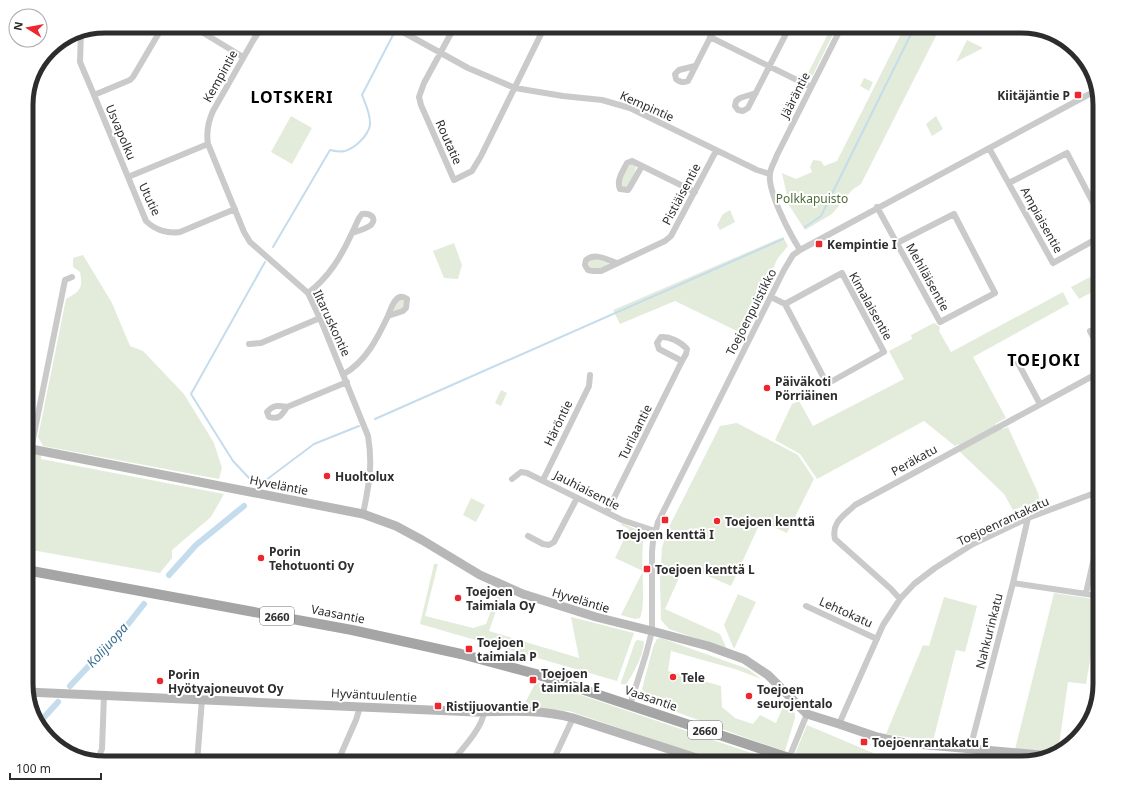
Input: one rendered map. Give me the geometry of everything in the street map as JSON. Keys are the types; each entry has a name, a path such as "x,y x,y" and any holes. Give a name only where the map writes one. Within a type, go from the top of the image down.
{"main road":[{"name":"Vaasantie","path":"33,571 379,635 462,654 525,670 775,756"}],"street":[{"path":"94,95 130,80 159,33"},
{"path":"204,33 243,57"},
{"name":"Kempintie","path":"208,144 207,130 213,111 258,33"},
{"name":"Kempintie","path":"404,33 468,68 515,88 563,96 602,100 630,108 716,151 757,170 770,174"},
{"path":"440,53 451,33"},
{"path":"515,88 542,33"},
{"path":"695,66 712,33"},
{"path":"756,93 787,33"},
{"name":"Jääräntie","path":"770,174 777,155 838,33"},
{"path":"710,37 811,87"},
{"name":"Usvapolku","path":"81,38 80,62 128,177"},
{"name":"Routatie","path":"440,53 424,83 419,96 421,105 454,180 472,172 515,88"},
{"name":"Toejoenpuistikko","path":"630,705 652,631 652,552 658,522 789,261 800,250 877,207 1092,92"},
{"name":"Ututie","path":"208,144 128,177 146,221 150,225 173,234 235,209"},
{"name":"Iltaruskontie","path":"208,144 244,232 250,242 308,293 344,374 368,436 371,452 371,470 363,514"},
{"name":"Ampiaisentie","path":"990,148 1053,263 1093,241"},
{"name":"Pistiäisentie","path":"617,263 596,256 590,256 586,260 585,266 588,270 593,271 607,269 665,241 671,236 716,151"},
{"name":"Ampiaisentie","path":"1009,183 1066,153 1093,203"},
{"path":"642,166 628,190 620,188 618,184 619,180 627,163 632,161 695,192"},
{"path":"770,174 773,194 793,239 800,250"},
{"name":"Mehiläisentie","path":"877,207 940,322 995,293 954,214 897,243"},
{"path":"308,293 333,268 352,233"},
{"name":"Kimalaisentie","path":"842,273 884,352 827,384 785,304 842,273"},
{"path":"33,430 65,280 72,277"},
{"path":"771,297 785,304"},
{"path":"344,374 366,354 375,342 388,316"},
{"path":"249,344 261,343 320,318"},
{"path":"1090,331 1093,337"},
{"name":"Turilaantie","path":"607,512 682,362 686,354 687,349 684,345 666,336 660,337 657,343 659,349 682,362"},
{"path":"1018,363 1040,404"},
{"name":"Häröntie","path":"543,480 589,386 590,375"},
{"name":"Peräkatu","path":"900,599 891,589 835,539 833,531 838,521 855,505 1093,376"},
{"path":"287,407 347,382"},
{"name":"Hyveläntie","path":"33,450 363,514 396,526 480,575 505,587 550,604 589,616 708,646 744,659 768,675 806,714 887,740 905,743 1034,755"},
{"name":"Jauhiaisentie","path":"512,479 521,472 527,473 634,525 655,531"},
{"name":"Toejoenrantakatu","path":"839,724 883,625 900,599 919,580 967,548 1028,518 1093,494"},
{"path":"528,536 543,544 549,545 554,542 577,498"},
{"name":"Nahkurinkatu","path":"970,749 1028,518"},
{"path":"1086,593 1093,562"},
{"path":"1013,582 1093,594"},
{"name":"Lehtokatu","path":"806,606 877,639"},
{"name":"Hyväntuulentie","path":"33,692 564,715 690,756"},
{"path":"99,755 102,749 104,695"},
{"path":"198,756 202,699"},
{"path":"339,756 356,720 360,707"},
{"path":"456,756 476,731 484,718 484,712"},
{"path":"785,756 806,714"},
{"path":"555,756 573,718"}],"green space":[{"path":"828,33 834,33 813,75 810,78 798,76 808,73"},
{"name":"Polkkapuisto","path":"901,33 937,33 861,184 852,190 832,214 805,230 789,205 782,173 796,179 812,172 810,167 813,160 821,161 824,166 837,161"},
{"path":"967,40 983,48 956,62"},
{"path":"864,78 873,82 869,91 860,86"},
{"path":"291,116 312,128 292,164 271,152"},
{"path":"936,116 943,129 932,136 926,124"},
{"path":"631,164 636,166 636,169 628,185 623,187 621,184 622,179"},
{"path":"730,210 735,222 720,230 717,225 723,214"},
{"path":"783,237 788,246 778,258 741,333 675,301 620,324 613,310"},
{"path":"454,243 462,265 458,279 444,278 433,251"},
{"path":"83,255 112,303 130,346 143,351 184,394 214,443 222,468 219,479 43,446 38,437 66,299 75,294 81,285 80,272 73,267 73,258"},
{"path":"595,258 609,264 604,267 592,268 589,266 589,262"},
{"path":"1093,276 1093,292 1079,299 1071,287"},
{"path":"1063,292 1069,304 973,357 1006,418 995,424 1003,429 1008,427 1038,493 1040,501 1013,510 1004,494 960,452 959,444 955,446 924,421 817,479 800,454 775,440 792,404 799,401 813,426 904,379 889,351 912,339 911,335 934,323 940,327 939,331 951,352"},
{"path":"402,299 404,301 403,308 394,312 393,310 398,300"},
{"path":"501,390 507,393 501,406 495,403"},
{"path":"737,423 798,455 814,479 787,533 761,521 731,586 681,564 683,569 665,609 720,634 727,649 669,629 661,620 660,581 662,547 670,525 720,426"},
{"path":"33,454 41,455 41,459 224,494 211,517 172,550 172,558 160,573 33,550 33,483 35,473 33,473"},
{"path":"471,498 485,505 476,522 463,515"},
{"path":"622,523 644,533 643,571 615,558 629,529 621,525"},
{"path":"434,564 438,564 425,616 473,628 486,624 497,594 502,594 489,631 579,658 571,617 634,633 617,681 420,624"},
{"path":"643,572 643,603 640,618 635,619 621,615"},
{"path":"1054,593 1093,599 1093,642 1086,684 1068,682 1059,745 1045,751 1015,749"},
{"path":"738,594 756,602 734,649 724,625"},
{"path":"944,597 977,606 965,652 956,650 933,741 886,734 923,645 929,646"},
{"path":"661,638 748,669 761,679 738,670 671,651 668,671 721,686 722,707 735,718 753,724 760,715 776,723 785,702 795,714 795,718 785,751 647,701 642,689 653,647 657,639"},
{"path":"637,640 644,641 642,653 635,670 626,685 621,684 635,642"},
{"path":"536,682 557,687 760,756 702,756 569,711 527,709 525,707 525,703"},
{"path":"807,725 878,755 890,756 802,756 795,754"}],"waterway":[{"path":"273,247 330,150 345,151 357,144 367,133 370,125 370,117 362,95 394,33"},
{"path":"805,227 821,216 912,33"},
{"path":"375,419 783,239"},
{"path":"265,262 191,394 233,461 249,478 266,480 314,444 359,426"},
{"name":"Kolijuopa","path":"169,575 196,545 244,506"},
{"name":"Kolijuopa","path":"70,686 129,623 144,604"},
{"path":"43,719 58,702"}],"place":[{"name":"Kiitäjäntie P","path":"1078,95"},
{"name":"Kempintie I","path":"819,244"},
{"name":"Päiväkoti Pörriäinen","path":"767,388"},
{"name":"Huoltolux","path":"327,476"},
{"name":"Toejoen kenttä I","path":"665,520"},
{"name":"Toejoen kenttä","path":"717,521"},
{"name":"Porin Tehotuonti Oy","path":"261,558"},
{"name":"Toejoen kenttä L","path":"647,569"},
{"name":"Toejoen Taimiala Oy","path":"458,598"},
{"name":"Toejoen taimiala P","path":"469,649"},
{"name":"Tele","path":"673,677"},
{"name":"Toejoen taimiala E","path":"533,680"},
{"name":"Porin Hyötyajoneuvot Oy","path":"160,681"},
{"name":"Toejoen seurojentalo","path":"749,696"},
{"name":"Ristijuovantie P","path":"438,706"},
{"name":"Toejoenrantakatu E","path":"864,742"}],"district":[{"name":"LOTSKERI","path":"292,97"},
{"name":"TOEJOKI","path":"1044,360"}]}
